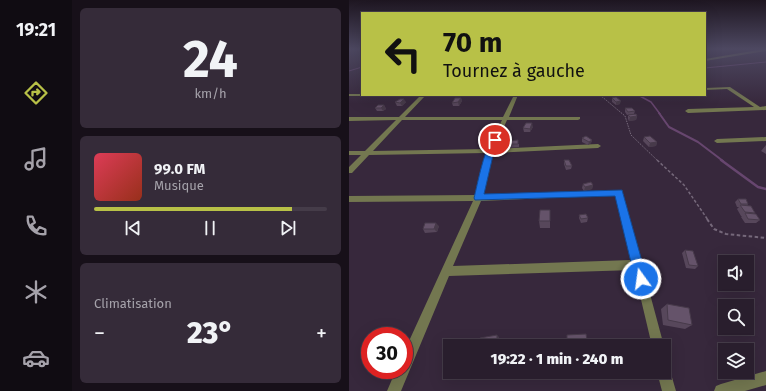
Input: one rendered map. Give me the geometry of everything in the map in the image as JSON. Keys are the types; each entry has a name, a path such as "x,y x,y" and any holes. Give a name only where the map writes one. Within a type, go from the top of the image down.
{"street":[{"path":"706,89 728,88 766,113"},
{"path":"349,95 361,95"},
{"path":"349,170 423,96"},
{"path":"413,346 478,198 490,151 515,96"},
{"path":"688,111 766,108"},
{"path":"349,119 578,118"},
{"path":"717,141 766,139"},
{"path":"349,153 490,151 598,146"},
{"path":"349,199 478,198 619,192 656,339"},
{"path":"446,271 637,265"},
{"path":"721,391 766,378"},
{"path":"394,391 399,379"},
{"path":"666,379 669,391"}],"path":[{"path":"601,96 625,116 631,135 685,185 714,229 727,234 766,238"}],"building":[{"path":"616,97 621,101 616,102 612,98"},
{"path":"455,98 461,98 458,102 452,103"},
{"path":"400,99 404,99 400,103 395,102"},
{"path":"378,105 384,105 381,108 375,108"},
{"path":"625,108 632,108 635,111 628,112"},
{"path":"636,114 637,116 630,117 628,115"},
{"path":"526,123 532,123 530,129 523,128"},
{"path":"586,136 592,140 589,142 582,138"},
{"path":"650,136 657,142 650,143 644,137"},
{"path":"518,140 518,144 508,144 508,141"},
{"path":"564,160 569,160 572,166 566,166"},
{"path":"591,182 593,185 585,187 583,184"},
{"path":"738,199 746,199 748,204 741,204"},
{"path":"740,205 751,206 755,213 745,212"},
{"path":"540,210 550,210 550,221 539,221"},
{"path":"745,213 756,214 760,220 748,219"},
{"path":"586,214 588,218 581,219 579,215"},
{"path":"425,223 436,223 434,229 423,229"},
{"path":"685,250 693,251 698,266 689,265"},
{"path":"667,304 689,308 692,325 668,320"},
{"path":"586,334 587,339 567,339 567,335"},
{"path":"497,335 497,339 480,338"}],"waterway":[{"path":"349,71 361,67"},
{"path":"706,68 713,67"},
{"path":"640,96 651,102 660,114"},
{"path":"659,113 669,127 698,142 723,161"},
{"path":"721,160 758,187 766,189"}],"route":[{"path":"495,140 490,151 478,198 619,192 641,279"}]}
